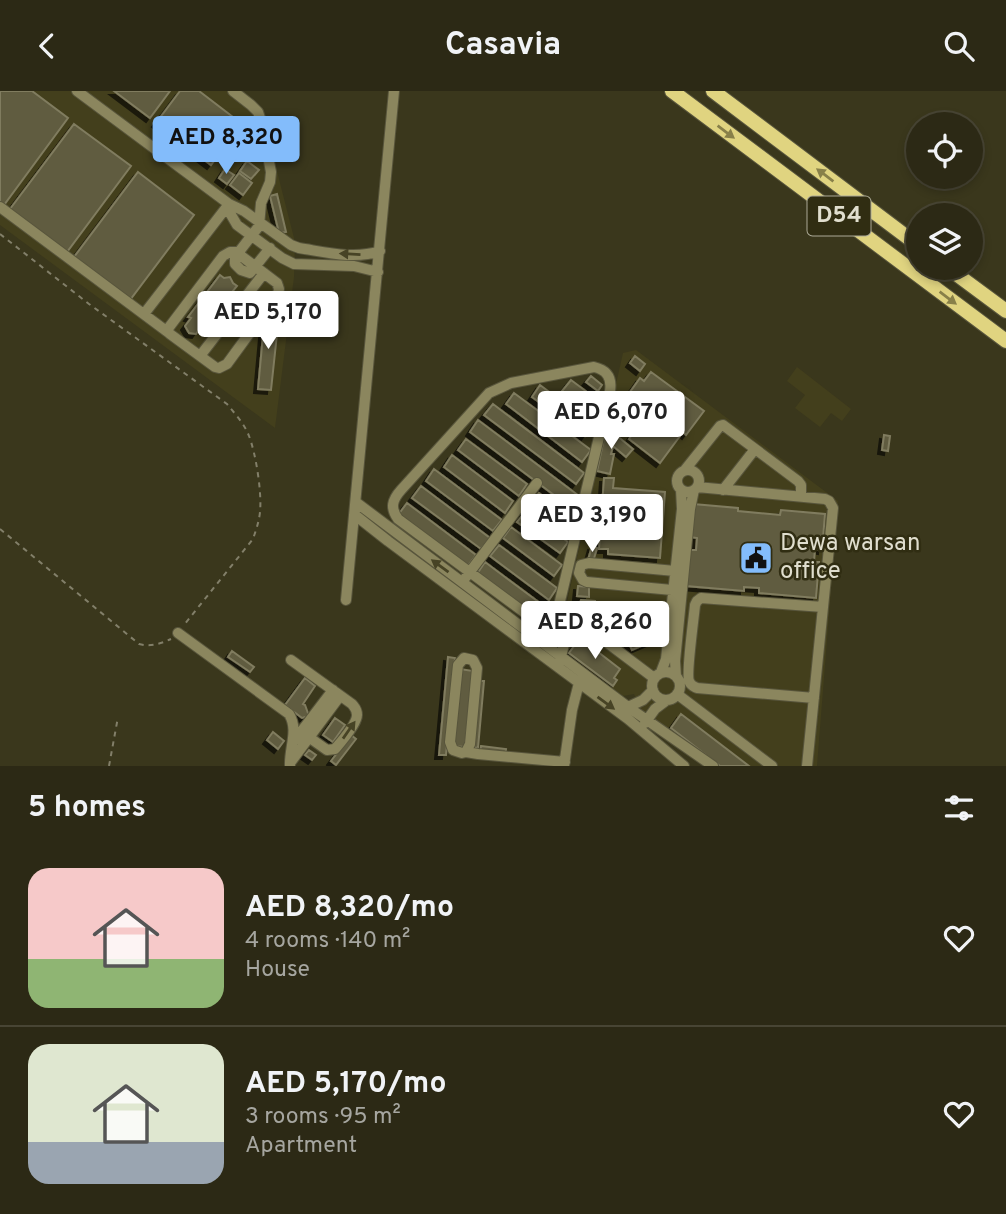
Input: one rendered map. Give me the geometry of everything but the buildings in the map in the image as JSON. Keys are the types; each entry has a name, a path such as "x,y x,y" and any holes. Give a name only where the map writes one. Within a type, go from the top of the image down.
{"main road":[{"name":"D54","path":"672,91 1006,341"},
{"name":"D54","path":"713,91 906,236"},
{"path":"964,280 1006,311"}],"street":[{"path":"77,91 229,204 244,211 295,247 358,255 380,251"},
{"path":"233,91 255,108 261,121 271,171 270,182 261,203 257,229 238,253"},
{"path":"346,600 394,91"},
{"path":"229,204 234,221 294,264 354,266 378,272"},
{"path":"144,314 229,204"},
{"path":"0,207 144,314 169,333 200,356 217,367 227,364 279,292 278,285 238,253 230,252 223,256 169,326 169,333"},
{"path":"200,356 260,270 270,248"},
{"path":"319,265 320,251"},
{"path":"548,646 610,391 610,378 594,367 496,388 482,398 396,496 393,508 398,519 541,626 552,626"},
{"path":"688,471 721,425 800,483 801,497"},
{"path":"713,444 688,471 679,475 677,481 682,503 666,659 652,686 658,697 672,697 772,766"},
{"path":"723,490 755,449"},
{"path":"640,730 655,709 672,697 680,685 675,666 677,640 690,509 699,480 695,474 688,471"},
{"path":"459,586 537,483"},
{"path":"681,490 723,490 825,499 833,508 807,766"},
{"path":"356,509 459,586 548,646 628,707 713,766"},
{"path":"672,590 587,582 579,573 582,565 589,563 675,571"},
{"path":"657,589 662,582 660,570"},
{"path":"459,586 559,669 684,766"},
{"path":"814,698 693,686 688,679 691,641 695,605 701,598 823,607"},
{"path":"559,669 568,627 576,622 658,675 669,672 676,676"},
{"path":"178,633 289,714 295,726 290,765"},
{"path":"677,640 691,641"},
{"path":"466,751 470,744 477,669 476,664 469,658 460,661 450,742 457,753 466,751 565,764 572,710 579,683"},
{"path":"291,660 355,708 357,716 338,746 331,750 310,738"},
{"path":"628,707 643,700 653,690"},
{"path":"291,744 337,693"},
{"path":"290,765 337,693"}],"path":[{"path":"0,234 89,304 227,404 248,434 260,499 260,513 253,539 178,633 170,639 147,646 139,644 0,529"},
{"path":"109,766 118,717"}],"shaded area":[{"path":"0,91 238,91 261,108 295,242 294,277 275,428 0,225"},
{"path":"636,350 838,501 817,766 716,766 640,708 634,694 623,696 557,647 623,353"},
{"path":"797,367 851,409 842,421 831,413 820,427 795,408 805,395 787,381"}],"place":[{"name":"Dewa warsan office","path":"756,558"}]}
